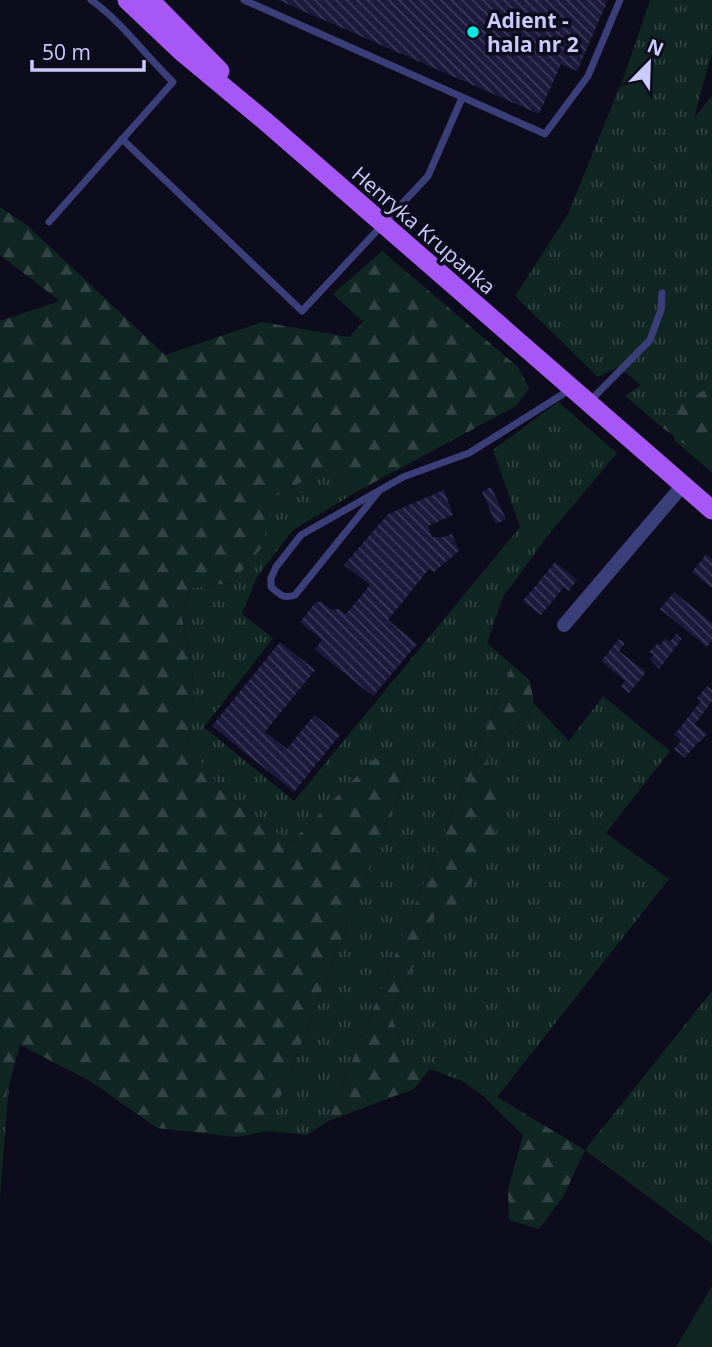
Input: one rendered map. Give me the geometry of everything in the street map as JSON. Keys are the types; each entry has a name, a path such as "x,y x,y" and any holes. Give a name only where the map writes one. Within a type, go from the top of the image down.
{"main road":[{"name":"Henryka Krupanka","path":"127,0 183,53 265,121 712,510"},
{"name":"Henryka Krupanka","path":"150,0 196,44 265,121"}],"street":[{"path":"564,625 683,485"}],"lane":[{"path":"49,222 173,82 108,12 91,0"},
{"path":"244,0 545,134 588,76 620,0"},
{"path":"122,139 302,311 428,176 462,98"},
{"path":"589,403 650,340 661,310 663,293"},
{"path":"379,491 295,594 288,597 281,595 271,587 271,578 276,567 301,535 403,477 469,453 571,388"}],"green space":[{"path":"650,0 712,0 712,52 694,118 712,96 712,473 674,440 683,418 672,410 663,428 625,396 641,385 618,367 598,377 515,296 567,216 623,79"},
{"path":"0,207 28,226 165,355 262,322 349,337 363,322 333,294 382,251 518,367 529,388 516,406 358,491 330,467 270,499 264,545 231,583 192,588 181,614 192,667 194,711 187,743 224,793 290,843 375,758 409,768 267,1131 237,1137 157,1128 90,1081 20,1045 0,1118 0,321 60,301 0,255"},
{"path":"712,387 712,465 663,428 675,403"},
{"path":"558,402 617,453 549,534 503,597 487,643 512,665 328,1121 307,1135 267,1131 409,768 375,758 290,843 224,793 187,743 194,710 192,667 181,614 192,588 231,583 263,545 270,499 330,467 358,491 293,530 257,577 242,614 273,638 204,727 294,801 520,527 493,450"},
{"path":"512,665 530,680 534,704 527,723 502,738 486,763 495,776 499,799 495,847 456,906 444,906 432,919 425,946 398,995 392,1019 406,1053 430,1069 414,1089 328,1121"},
{"path":"603,696 670,751 606,833 669,879 497,1097 482,1095 462,1081 430,1069 406,1053 392,1019 398,995 425,946 432,919 444,906 495,776 486,763 494,749 507,735 527,723 534,704 569,741"},
{"path":"712,991 712,1244 585,1150"},
{"path":"9,1086 1,1183 0,1199 0,1118"},
{"path":"482,1095 497,1097 585,1150 563,1197 539,1229 509,1220 508,1190 523,1135"},
{"path":"712,1286 712,1347 676,1347"}],"building":[{"name":"Adient - hala nr 2","path":"278,0 608,0 577,71 561,64 539,114"},
{"path":"491,487 506,519 496,524 482,492"},
{"path":"444,490 453,515 428,526 432,537 452,534 459,551 434,572 429,569 388,620 417,644 373,696 315,650 322,640 300,622 316,602 346,614 370,585 344,565 388,514"},
{"path":"706,554 712,559 712,588 692,572"},
{"path":"555,562 577,580 569,591 564,587 541,615 523,601"},
{"path":"674,592 712,623 712,641 707,647 660,609"},
{"path":"676,634 682,639 659,669 650,659 654,654 649,652 658,643 661,645 665,638 670,642"},
{"path":"619,639 625,643 619,651 646,672 629,693 621,686 625,681 601,661"},
{"path":"280,642 315,670 265,732 287,749 314,715 340,735 294,792 212,726"},
{"path":"707,686 712,690 712,701 695,724 707,734 685,758 674,749 681,741 674,735 701,701 697,698"}],"place":[{"name":"Adient - hala nr 2","path":"473,32"}]}
